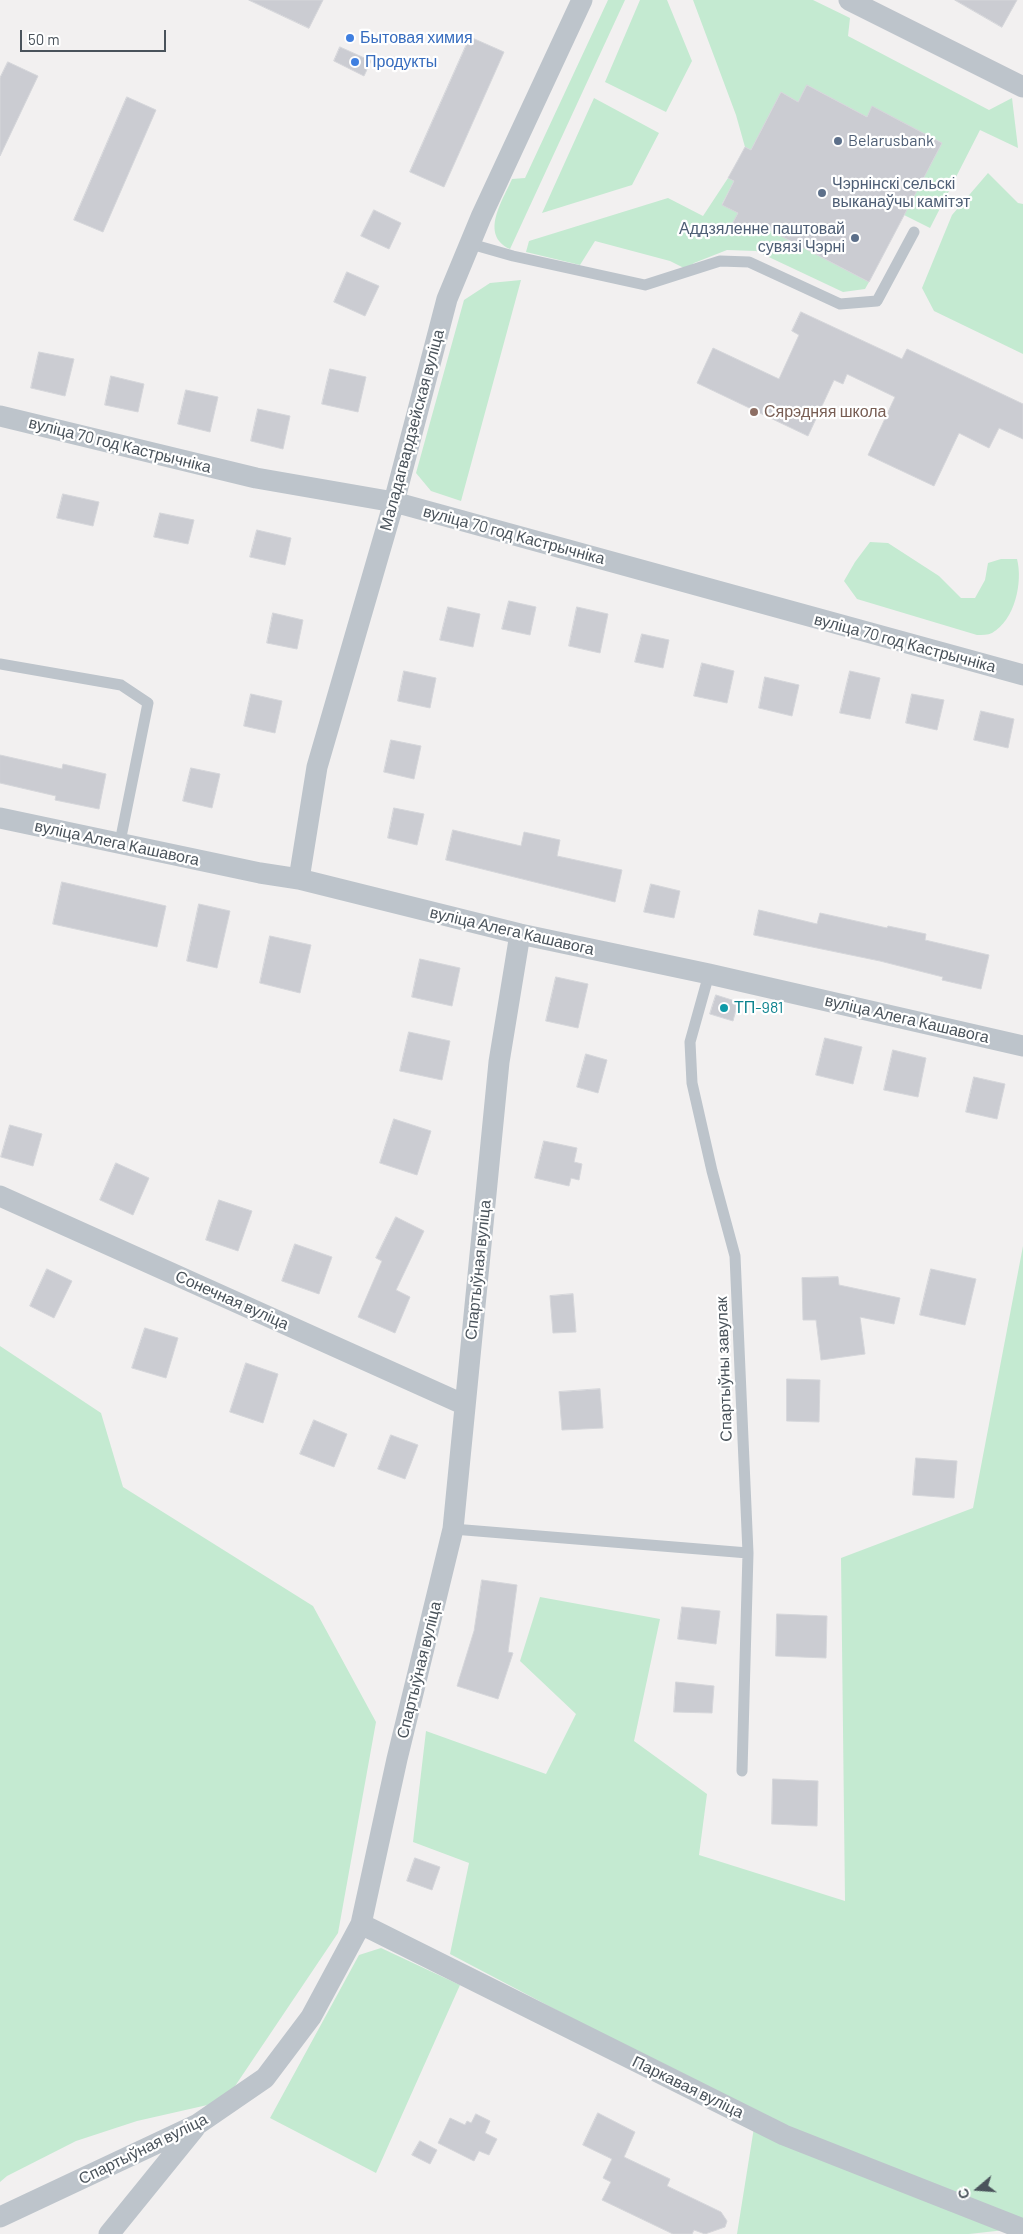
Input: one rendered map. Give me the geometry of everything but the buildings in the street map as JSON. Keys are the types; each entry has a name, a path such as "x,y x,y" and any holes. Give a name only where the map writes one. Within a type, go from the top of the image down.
{"street":[{"name":"Маладагвардзейская вуліца","path":"299,879 317,766 394,502 447,300 481,217 582,0"},
{"path":"849,0 1023,87"},
{"name":"вуліца 70 год Кастрычніка","path":"0,416 256,478 394,502 1023,676"},
{"name":"вуліца Алега Кашавога","path":"0,818 260,873 299,879 520,934 708,974 1023,1046"},
{"name":"Спартыўная вуліца","path":"0,2217 198,2124 266,2078 311,2017 361,1924 397,1759 453,1529 499,1062 520,934"},
{"name":"Сонечная вуліца","path":"0,1196 465,1405"},
{"name":"Паркавая вуліца","path":"361,1924 784,2135 1023,2229"},
{"path":"108,2234 198,2124"}],"lane":[{"path":"471,244 513,256 644,285 720,261 749,262 840,304 877,301 914,232"},
{"path":"0,664 121,685 148,703 120,842"},
{"name":"Спартыўны завулак","path":"708,974 690,1042 692,1083 712,1171 735,1256 748,1553 742,1771"},
{"path":"453,1529 748,1553"}],"green space":[{"path":"608,0 625,0 510,249 501,243 496,235 495,226 499,207 512,179 525,178"},
{"path":"640,0 667,0 692,61 666,112 605,82"},
{"path":"693,0 813,0 850,18 848,36 989,110 1012,98 1018,148 980,130 930,228 904,215 942,143 873,107 867,117 807,85 798,102 781,92 751,150 745,147 736,115"},
{"path":"594,98 659,133 632,185 542,213"},
{"path":"988,173 1018,203 1023,204 1023,354 934,311 922,288 952,215"},
{"path":"728,178 734,181 722,204 738,213 732,226 749,235 756,223 869,282 865,289 843,292 756,251 727,250 694,263 686,269 670,261 595,241 580,265 526,252 529,241 668,198 703,216"},
{"path":"521,280 461,501 431,491 416,473 464,300 490,283"},
{"path":"870,542 888,543 939,576 961,598 975,598 985,580 988,563 1001,559 1017,559 1019,568 1018,589 1012,610 1000,627 992,633 977,635 857,599 844,581"},
{"path":"1023,1246 1023,2228 969,2234 737,2234 756,2115 450,1954 469,1863 413,1842 426,1731 546,1774 576,1714 520,1661 540,1597 660,1619 634,1741 707,1794 699,1855 845,1901 841,1558 973,1508"},
{"path":"0,1346 101,1413 123,1487 313,1606 376,1722 338,1933 225,2101 137,2121 76,2141 7,2176 0,2182"},
{"path":"381,1948 460,1985 376,2173 270,2118 359,1955"}],"place":[{"name":"Бытовая химия","path":"350,38"},
{"name":"Продукты","path":"355,62"},
{"name":"Belarusbank","path":"838,141"},
{"name":"Чэрнінскі сельскі выканаўчы камітэт","path":"822,193"},
{"name":"Аддзяленне паштовай сувязі Чэрні","path":"855,238"},
{"name":"Сярэдняя школа","path":"754,412"},
{"name":"ТП-981","path":"724,1008"}]}
